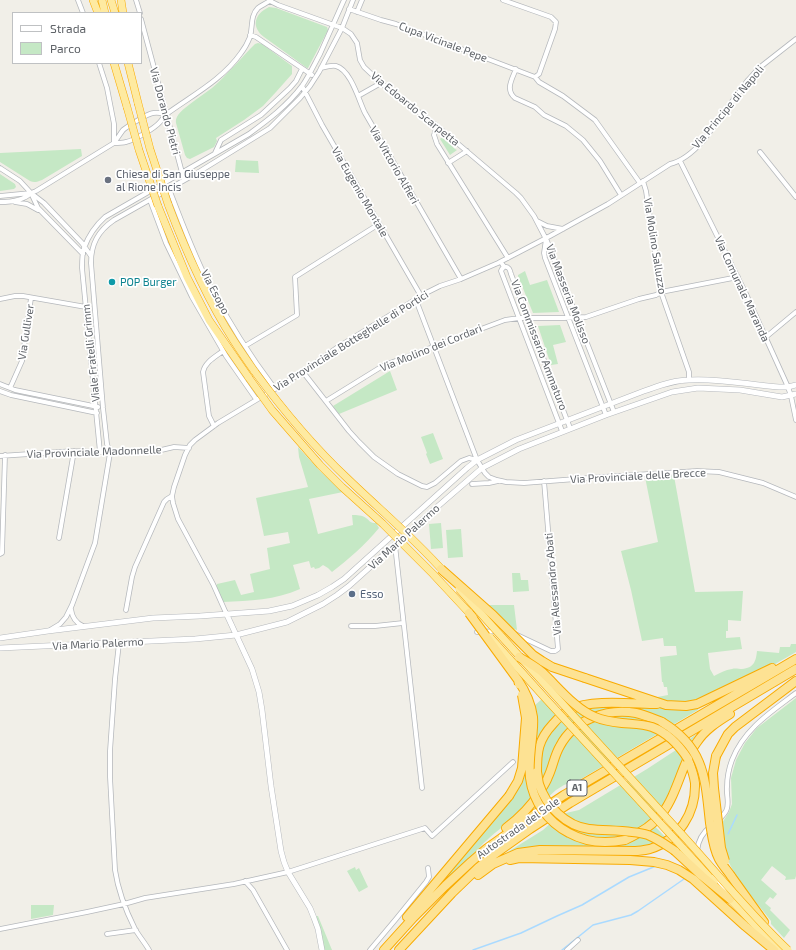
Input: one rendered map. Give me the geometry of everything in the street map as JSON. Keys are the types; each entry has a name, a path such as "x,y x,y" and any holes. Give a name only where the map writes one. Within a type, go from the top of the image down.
{"highway":[{"path":"93,0 98,12"},
{"path":"102,0 105,12"},
{"path":"111,0 115,12"},
{"path":"121,0 124,12"},
{"path":"114,64 158,206 187,277 209,320 272,410 320,465 434,574 545,698 730,899 779,950"},
{"path":"117,64 127,107"},
{"path":"128,64 150,149 168,204 182,240 201,282 234,341 276,402 300,430 342,473 398,525 441,569 519,657 689,842 744,905 788,950"},
{"path":"132,64 135,91"},
{"path":"441,569 493,615 542,662 552,667 666,705"},
{"name":"A1","path":"383,950 403,922 509,796 518,781 522,768 526,718 525,704 518,680 469,613"},
{"path":"730,899 675,851 661,841 647,835 587,829 574,825 558,814 545,798 539,784 537,754 544,735 557,719 572,708 598,703 686,706 697,704 796,656"},
{"path":"427,919 483,871 518,853 540,850 635,852 649,849 670,839 682,827 692,807 695,795 695,781 688,759 675,742 661,732 652,728 642,725 605,721 587,713 579,708 540,671 519,657"},
{"name":"Autostrada del Sole","path":"383,950 440,891 486,849 525,821 564,795 796,659"},
{"name":"Autostrada del Sole","path":"398,950 452,893 492,856 530,828 796,669"},
{"path":"518,680 529,698 533,719 530,778 538,804 549,819 562,830 573,836 586,840 612,843 625,840 654,823 672,798 688,757 697,742 712,726 754,699 777,680"},
{"path":"731,876 721,848 713,773 716,756 728,734 734,727 796,681"},
{"path":"486,849 505,829 523,815 531,805 548,777 560,745 575,728 584,721 598,715 621,712 635,713 646,716 662,722 678,733 697,757 706,783 712,840 718,858 772,935"},
{"path":"498,862 519,858 630,860 654,862 667,865 679,870 693,879 774,950"}],"street":[{"path":"78,0 83,12"},
{"path":"136,0 140,12"},
{"path":"114,143 127,142 153,128 160,123 166,114 195,95 220,75 241,53 246,44 250,35 252,17 255,12 259,7 271,0"},
{"name":"Via Edoardo Scarpetta","path":"271,0 278,5 342,28 351,34 357,43 362,64 381,83 437,126 518,195 526,204 546,238"},
{"path":"84,247 98,223 105,218 249,134 282,108 302,86 310,74 344,0"},
{"path":"91,256 91,250 98,235 106,226 270,128 305,92 316,77 342,28 353,0"},
{"path":"357,12 362,0"},
{"path":"503,0 551,17 556,22 555,29 544,59 538,74 535,77"},
{"name":"Cupa Vicinale Pepe","path":"350,9 396,24 535,77 539,82 563,96 595,120 641,182"},
{"name":"Via Dorando Pietri","path":"142,23 184,180"},
{"path":"250,35 256,37 316,77"},
{"name":"Via Principe di Napoli","path":"680,161 703,141 748,80 759,68 796,40"},
{"path":"99,64 107,88 114,124 114,143"},
{"name":"Via Vittorio Alfieri","path":"321,68 334,66 340,68 349,78 358,96 364,114 461,279"},
{"path":"215,153 221,140 261,115 288,90 302,69"},
{"path":"516,69 510,84 512,96 535,107 544,115 566,126 583,140 600,161 621,195"},
{"path":"358,96 381,83"},
{"name":"Via Eugenio Montale","path":"302,86 322,125 421,296"},
{"path":"0,196 31,193 42,188 114,143 122,131 127,127 149,114 160,112 166,114"},
{"path":"437,126 434,135 435,141 508,258"},
{"path":"448,163 467,151"},
{"path":"760,152 796,197"},
{"name":"Via Provinciale Botteghelle di Portici","path":"172,496 189,448 195,440 214,426 256,399 303,372 338,346 421,296 440,286 501,262 585,218 670,164 680,161"},
{"name":"Via Comunale Maranda","path":"680,161 738,277 793,395 796,420"},
{"path":"0,168 20,181 31,193 44,203 91,256"},
{"name":"Via Molino Salluzzo","path":"641,182 646,191 661,292 688,372 689,380"},
{"name":"Via Esopo","path":"169,189 186,235 211,287 245,346 275,389"},
{"path":"0,202 13,201 27,197 31,193"},
{"path":"31,193 37,206 42,212 83,254 91,256"},
{"name":"Via Esopo","path":"150,200 166,242 192,297 223,351 256,399"},
{"path":"13,201 27,204 42,212"},
{"path":"537,221 547,226 563,229"},
{"path":"245,346 297,315 295,277 379,224"},
{"name":"Via Masseria Molisso","path":"546,238 614,412"},
{"name":"Via Masseria Molisso","path":"546,238 544,253 545,258 606,415"},
{"name":"Viale Fratelli Grimm","path":"84,247 82,268 100,452"},
{"name":"Viale Fratelli Grimm","path":"91,256 102,408 107,444 110,453"},
{"name":"Via Commissario Ammaturo","path":"501,262 504,267 507,266 509,268 570,428"},
{"name":"Via Commissario Ammaturo","path":"504,267 501,271 562,431"},
{"name":"Via Molino dei Cordari","path":"326,401 381,367 505,320 519,318 577,318 589,316 639,299 656,295 661,292 738,277"},
{"path":"0,299 23,296 86,307"},
{"name":"Via Gulliver","path":"10,388 23,357 31,298"},
{"name":"Via Provinciale delle Brecce","path":"416,300 477,460 489,477 500,481 521,483 697,471 719,472 763,483 796,497"},
{"path":"766,337 796,312"},
{"path":"214,426 209,416 203,372 205,365 223,351"},
{"path":"303,372 349,430 374,457 398,474 427,487 435,483 464,459 469,458 477,460"},
{"name":"Via Mario Palermo","path":"0,638 153,618 269,611 292,606 332,588 344,580 477,460 516,440 664,384 689,380 720,380 775,387 788,387 796,385"},
{"path":"0,384 10,388 102,408"},
{"name":"Via Mario Palermo","path":"0,648 195,639 236,635 287,622 323,604 349,586 482,468 519,448 666,394 698,388 740,390 782,397 793,395"},
{"path":"0,391 11,395 96,413 102,408"},
{"name":"Via Provinciale Madonnelle","path":"0,456 74,451 110,453 157,451 177,447 189,448"},
{"path":"58,538 74,451"},
{"path":"48,631 64,622 72,605 95,543 110,453"},
{"path":"0,554 2,553 5,455"},
{"name":"Via Provinciale delle Brecce","path":"472,484 500,481"},
{"name":"Via Alessandro Abati","path":"477,632 506,631 521,636 551,651 558,649 544,481"},
{"path":"126,610 135,567 164,502 172,496 178,519 213,584 252,669 259,692 262,710 271,786 282,856 288,872 310,908 318,929 322,950"},
{"path":"395,545 422,788"},
{"path":"72,605 72,615 84,626"},
{"path":"351,626 375,626 403,623"},
{"path":"119,643 110,751 115,870 117,884 124,904 136,930 149,950"},
{"path":"783,950 739,905 700,859 697,852 697,846 701,837 726,812 728,806 728,774 734,755 743,739 764,718 796,694"},
{"path":"0,929 80,914 145,898 245,882 288,872 425,828 432,836 513,762"},
{"path":"370,950 426,882 429,877 428,868"},
{"path":"245,882 253,890 287,950"},
{"path":"107,934 136,930"},
{"path":"567,950 578,940"}],"green space":[{"path":"269,7 276,8 327,27 328,30 308,68 264,37 257,29 257,17"},
{"path":"255,44 262,44 292,66 292,74 263,106 216,138 217,141 214,147 190,159 187,158 176,123 178,115 188,105 212,88"},
{"path":"442,137 457,150 450,155 440,139"},
{"path":"81,149 82,156 42,180 36,182 30,181 0,162 0,153"},
{"path":"236,160 258,161 259,173 235,172"},
{"path":"0,174 15,184 16,187 14,189 0,191"},
{"path":"525,271 530,285 547,280 559,312 533,313 518,276"},
{"path":"560,325 566,342 553,345 558,364 551,365 538,326"},
{"path":"390,371 397,390 339,414 333,406"},
{"path":"433,433 443,459 430,464 421,437"},
{"path":"298,447 320,471 343,492 309,499 318,534 353,525 352,515 364,517 371,522 376,523 379,528 357,552 332,572 323,565 315,569 314,567 311,568 309,561 293,565 300,589 272,598 223,602 216,586 217,584 235,580 241,595 254,592 250,574 270,569 267,548 290,543 288,532 264,536 256,498 308,487 299,457"},
{"path":"674,476 695,592 743,591 741,621 728,620 728,631 726,631 726,638 740,637 742,649 708,653 710,669 714,676 729,669 742,669 752,666 756,658 757,651 779,653 780,647 790,647 791,644 796,644 796,652 763,671 691,703 673,702 652,698 668,695 667,687 664,687 662,682 660,657 677,655 676,646 664,646 663,638 642,641 621,551 658,542 645,477"},
{"path":"441,523 443,548 431,549 429,524"},
{"path":"461,529 463,557 448,558 446,530"},
{"path":"512,573 520,573 521,580 528,580 529,591 513,592"},
{"path":"487,605 514,605 517,630 514,629 513,631"},
{"path":"796,698 796,876 795,879 785,880 786,877 772,866 761,880 777,894 773,899 770,897 765,903 790,930 784,938 771,924 771,921 743,886 731,867 724,848 722,823 732,804 731,778 736,760 745,743 757,728"},
{"path":"542,699 561,720 580,710 601,705 684,709 698,706 698,710 581,779 564,785 532,810 547,786 558,755 563,746 576,731 584,725 602,717 622,714 639,716 661,724 665,721 643,712 620,709 608,710 586,718 568,730 553,752 543,781 529,802 514,818 490,837 471,857 433,891 515,792 524,768 528,716 527,712"},
{"path":"696,734 687,749 663,805 651,822 666,838 645,847 503,855 543,830 556,818 566,813 579,810 647,769 676,750"},
{"path":"355,867 356,870 359,868 368,887 359,892 347,871"},
{"path":"31,905 54,905 53,915 31,919"},
{"path":"316,916 318,916 332,950 324,950"}],"waterway":[{"path":"728,834 737,815"},
{"path":"473,950 521,933 582,905 629,877 656,866"},
{"path":"562,950 593,925 631,915 684,879"}],"place":[{"name":"Chiesa di San Giuseppe al Rione Incis","path":"108,180"},
{"name":"POP Burger","path":"112,282"},
{"name":"Esso","path":"352,594"}]}
